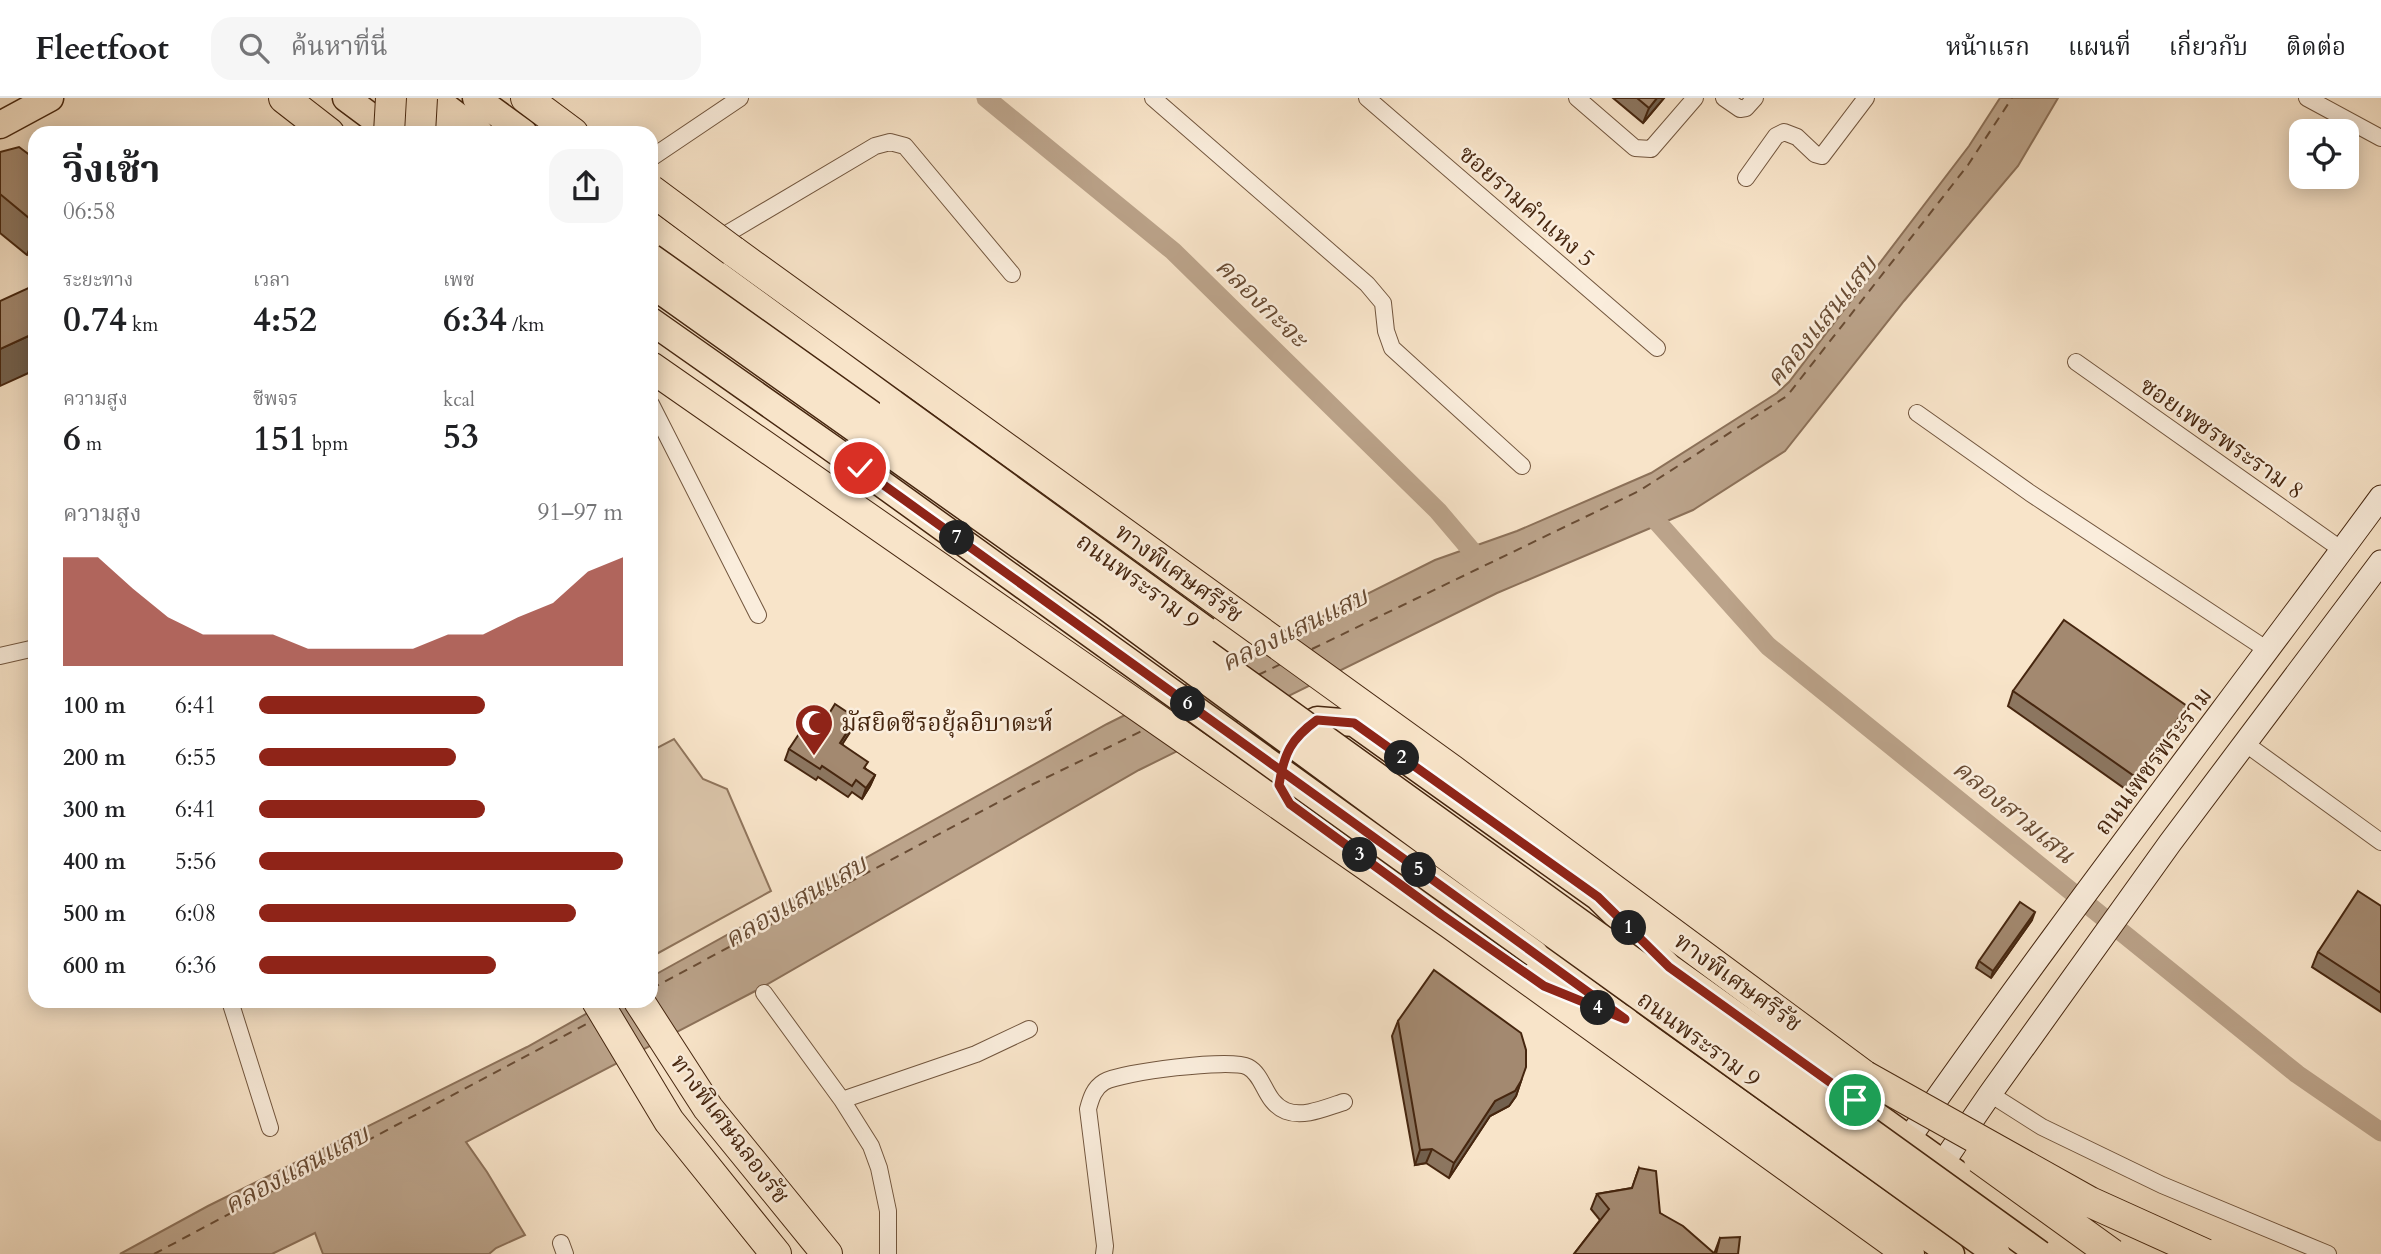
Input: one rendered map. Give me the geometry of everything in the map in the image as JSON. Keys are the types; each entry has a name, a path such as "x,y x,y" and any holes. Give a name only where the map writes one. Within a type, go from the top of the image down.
{"highway":[{"path":"284,98 319,126"},
{"path":"391,126 393,98"},
{"path":"420,126 422,98"},
{"path":"526,98 564,126"},
{"name":"ทางพิเศษศรีรัช","path":"658,195 1452,770 1865,1076 2112,1254"},
{"path":"658,372 1451,924 1909,1254"},
{"name":"ทางพิเศษฉลองรัช","path":"601,1008 669,1121 776,1254"},
{"name":"ทางพิเศษฉลองรัช","path":"644,1008 708,1108 827,1254"},
{"path":"1865,1076 2090,1202 2205,1254"},
{"path":"2014,1214 2119,1254"}],"main road":[{"path":"0,125 50,98"},
{"path":"346,98 382,126"},
{"path":"393,98 432,126"},
{"path":"434,98 471,126"},
{"path":"476,98 514,126"},
{"name":"ถนนพระราม 9","path":"658,231 1554,884 2069,1254"},
{"name":"ถนนพระราม 9","path":"658,262 1286,710 2040,1254"},
{"name":"ถนนพระราม 9","path":"658,289 1106,607 1480,882 1997,1254"},
{"name":"ถนนพระราม 9","path":"658,331 860,468 1951,1254"},
{"path":"1625,1019 1544,986 1290,804 1279,785 1283,760 1298,734 1317,720 1354,723 1598,897 1669,967"},
{"path":"1970,1182 1968,1160 1974,1117"}],"street":[{"path":"658,153 740,98"},
{"path":"1153,98 1367,284 1383,303 1386,331 1392,348 1522,466"},
{"name":"ซอยรามคำแหง 5","path":"1367,98 1657,348"},
{"path":"1577,98 1635,148 1651,149 1695,98"},
{"path":"1724,98 1740,109 1746,108 1755,98"},
{"path":"1746,178 1776,136 1784,132 1797,137 1815,154 1822,156 1866,98"},
{"path":"2307,98 2381,138"},
{"path":"690,255 875,146 890,142 905,146 1012,274"},
{"name":"ซอยเพชรพระราม 8","path":"2076,362 2342,550"},
{"path":"1917,413 2031,493 2269,651"},
{"path":"658,418 758,615"},
{"name":"ถนนเพชรพระราม","path":"1869,1195 2021,982 2269,651 2381,496"},
{"path":"1903,1219 2053,1004 2170,843 2381,562"},
{"path":"0,656 28,650"},
{"path":"2216,722 2381,842"},
{"path":"764,993 842,1100 871,1146 879,1168 888,1211 888,1254"},
{"path":"232,1008 270,1128"},
{"path":"842,1100 975,1054 1029,1029"},
{"path":"1104,1254 1088,1109 1091,1098 1105,1082 1140,1073 1218,1063 1247,1066 1259,1077 1264,1091 1274,1103 1286,1111 1303,1113 1344,1102"},
{"path":"1990,1094 2042,1127 2162,1185 2320,1253"}],"shaded area":[{"path":"674,739 703,779 727,789 771,891 658,953 658,747"}],"water":[{"name":"คลองแสนแสบ","path":"2000,98 2058,98 2018,166 1904,301 1785,451 1693,510 1497,593 1139,770 761,988 466,1142 525,1235 489,1254 323,1254 315,1233 272,1254 120,1254 208,1206 527,1047 597,1008 658,1008 658,973 1107,724 1435,560 1517,531 1651,473 1777,393 1789,382 1969,146"}],"building":[{"path":"1637,98 1657,98 1649,108"},
{"path":"19,147 28,154 28,217 0,194 0,152"},
{"path":"28,288 28,336 0,349 0,301"},
{"path":"2064,620 2187,706 2137,778 2013,691"},
{"name":"มัสยิดซีรอยุ้ลอิบาดะห์","path":"835,704 856,718 840,743 868,762 864,768 875,775 866,788 856,780 852,786 789,749 807,722 819,730"},
{"path":"2358,891 2381,906 2381,993 2318,952"},
{"path":"2020,902 2035,912 1993,971 1979,961"},
{"path":"1434,970 1521,1033 1526,1050 1526,1067 1515,1091 1495,1101 1454,1163 1432,1149 1420,1150 1398,1021"},
{"path":"1639,1168 1656,1171 1660,1213 1683,1226 1715,1254 1574,1254 1609,1209 1597,1194 1632,1188"},
{"path":"1740,1237 1738,1254 1716,1254 1720,1238"}],"waterway":[{"name":"คลองกะจะ","path":"986,98 1173,251 1438,511 1483,564"},
{"name":"คลองสามเสน","path":"1642,505 1768,646 2297,1074 2381,1132"}],"ferry route":[{"path":"1312,649 1639,491 1787,396 1968,165 2012,98"},
{"path":"1258,675 1281,664"},
{"path":"658,985 1023,789 1146,729"},
{"path":"154,1254 592,1021"}],"place":[{"name":"มัสยิดซีรอยุ้ลอิบาดะห์","path":"814,757"}],"route":[{"path":"860,468 1197,711 1282,772 1366,832 1451,893 1625,1019 1544,986 1290,804 1279,785 1283,760 1298,734 1317,720 1354,723 1598,897 1669,967 1855,1100"}]}
